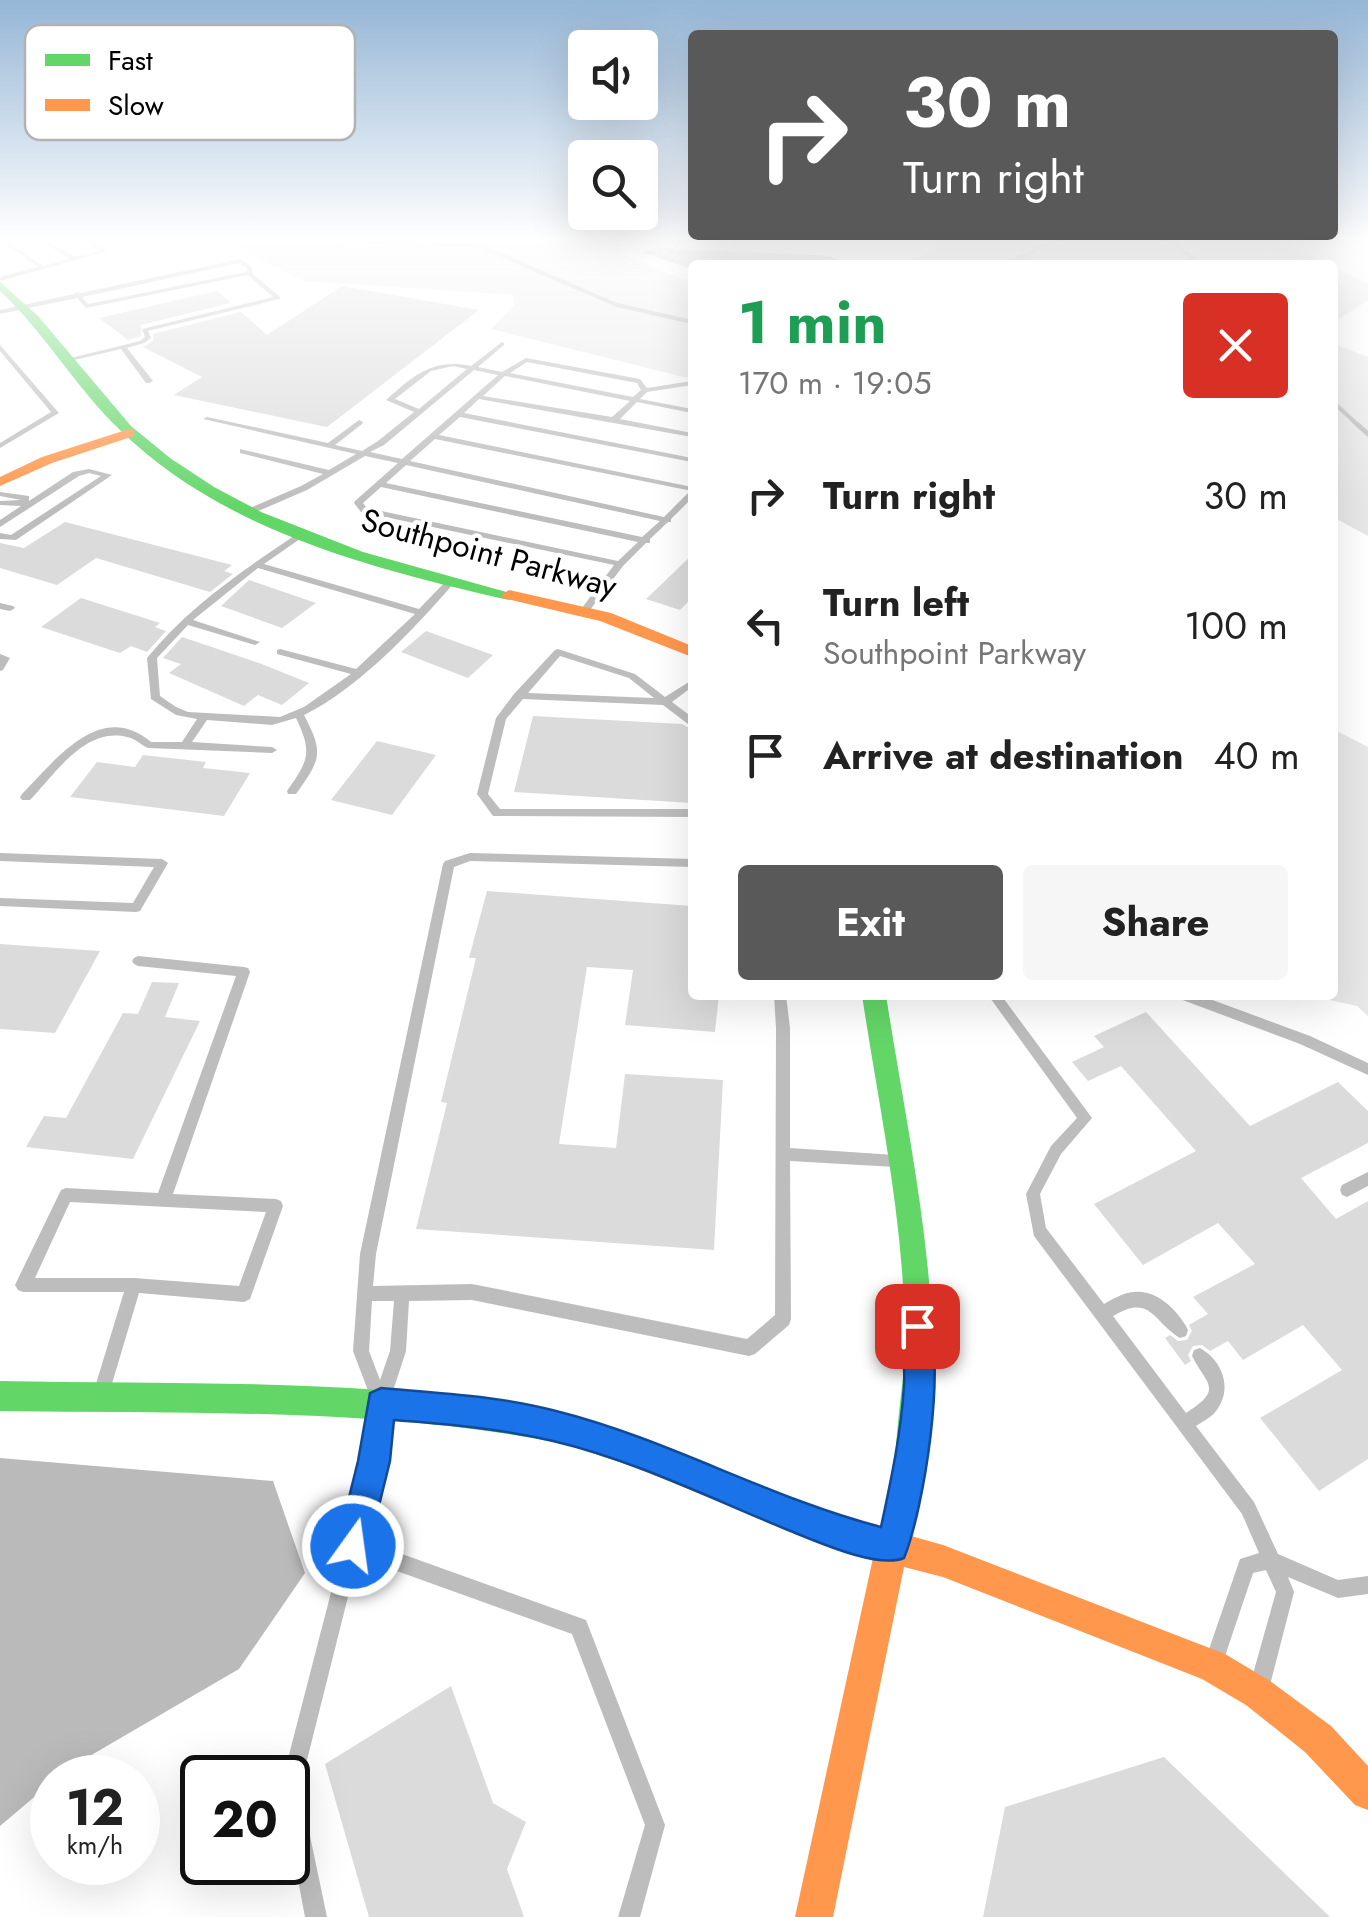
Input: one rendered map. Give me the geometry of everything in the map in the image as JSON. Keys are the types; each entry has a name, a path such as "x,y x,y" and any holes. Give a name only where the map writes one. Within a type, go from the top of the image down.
{"main road":[{"name":"Southpoint Parkway","path":"47,329 129,432 178,469 253,510 303,534 450,582 584,612 652,632 688,650"},
{"path":"0,482 61,454 129,432"},
{"path":"814,1917 914,1442 920,1382 917,1326 875,1000"},
{"path":"0,1396 381,1403 485,1413 556,1426 634,1452 828,1530 943,1561 1212,1666 1258,1693 1318,1740 1368,1792"}],"lane":[{"path":"70,359 142,342 148,337 146,329"},
{"path":"253,510 368,452 502,344"},
{"path":"0,347 55,413 0,446"},
{"path":"124,348 149,381"},
{"path":"620,564 364,510 358,503 520,362 532,359 640,381 645,390"},
{"path":"418,411 390,400 429,369 453,364 688,410"},
{"path":"614,420 645,390 688,384"},
{"path":"477,397 688,434"},
{"path":"458,414 688,459"},
{"path":"207,419 668,520"},
{"path":"331,444 359,422"},
{"path":"433,436 688,490"},
{"path":"243,452 330,473"},
{"path":"0,524 76,474 89,470 108,475 13,538 0,536"},
{"path":"380,484 647,541"},
{"path":"0,494 26,498 27,504"},
{"path":"584,612 620,564 688,496"},
{"path":"0,502 54,511"},
{"path":"303,534 186,621 152,658 156,697 174,715 283,720 298,713 355,672 422,613 450,582"},
{"path":"257,565 422,613"},
{"path":"186,621 255,642"},
{"path":"280,652 355,672"},
{"path":"688,719 632,676 558,652 501,718 482,794 497,813 688,813"},
{"path":"518,696 665,702 688,685"},
{"path":"292,791 313,762 312,740 298,713"},
{"path":"185,745 204,716"},
{"path":"26,797 78,744 106,731 135,734 148,744 272,750"},
{"path":"0,857 162,862 136,908 0,902"},
{"path":"381,1403 361,1351 368,1254 450,864 470,858 688,863"},
{"path":"138,961 244,972 163,1201"},
{"path":"365,1294 472,1292 749,1348 783,1318 784,1028 781,1000"},
{"path":"998,1000 1085,1118 1056,1150 1032,1194 1039,1231 1248,1508 1284,1592 1258,1693"},
{"path":"1197,1000 1305,1040 1368,1070"},
{"path":"783,1154 896,1162"},
{"path":"1347,1190 1368,1179"},
{"path":"66,1196 276,1206 244,1294 134,1286 22,1285 66,1196"},
{"path":"100,1399 134,1286"},
{"path":"316,1917 290,1788 374,1461 381,1403 398,1351 402,1293"},
{"path":"1102,1314 1124,1298 1144,1300 1164,1310 1180,1330"},
{"path":"1184,1424 1208,1408 1218,1391 1214,1375 1200,1356"},
{"path":"353,1546 578,1627 655,1824 629,1917"},
{"path":"1212,1666 1246,1565 1270,1560 1338,1589 1368,1586"}],"shaded area":[{"path":"493,329 688,329 688,378"},
{"path":"1338,345 1368,357 1368,536 1338,520"},
{"path":"1338,732 1368,747 1368,1016 1357,1006 1330,1000 1338,1000"},
{"path":"0,1458 273,1481 305,1573 239,1669 91,1755 30,1755 30,1801 0,1826"}],"building":[{"path":"114,329 141,329 141,336 128,340"},
{"path":"171,329 261,329 267,335 275,329 454,329 327,427 174,395 202,377 143,347 153,341 153,334"},
{"path":"65,522 232,565 224,571 233,574 210,592 96,558 57,585 0,568 0,543 24,548"},
{"path":"688,559 688,602 680,610 646,599"},
{"path":"249,580 316,603 282,628 221,606"},
{"path":"81,598 160,623 155,627 166,631 147,652 131,646 120,653 41,627"},
{"path":"426,631 493,655 468,678 401,652"},
{"path":"182,637 309,683 282,705 258,695 244,706 169,673 181,664 163,658"},
{"path":"533,716 688,727 688,803 514,792"},
{"path":"377,741 436,755 392,815 331,800"},
{"path":"143,755 206,762 203,768 250,773 224,816 70,797 97,762 135,767"},
{"path":"487,891 688,906 688,1000 718,1000 715,1032 625,1025 633,970 587,967 559,1144 616,1148 625,1074 723,1080 714,1250 416,1229 447,1103 441,1102 476,958 469,958"},
{"path":"0,944 100,951 55,1033 0,1029"},
{"path":"152,982 179,983 165,1017 200,1021 133,1159 26,1147 44,1116 66,1118 123,1013 138,1014"},
{"path":"1146,1012 1250,1126 1338,1082 1368,1111 1368,1143 1301,1178 1336,1219 1368,1201 1368,1459 1319,1491 1260,1418 1342,1370 1303,1325 1243,1360 1228,1341 1210,1351 1202,1345 1193,1346 1188,1355 1191,1361 1185,1365 1165,1338 1170,1335 1178,1341 1187,1340 1192,1331 1189,1325 1208,1314 1193,1297 1255,1264 1218,1223 1143,1265 1094,1204 1196,1151 1121,1066 1088,1081 1072,1062 1104,1047 1094,1036"},
{"path":"451,1686 493,1803 526,1822 507,1869 524,1917 369,1917 325,1764"},
{"path":"1164,1757 1330,1917 983,1917 1005,1807"}],"waterway":[{"path":"1338,407 1361,428"},
{"path":"1358,425 1368,434"}],"traffic: fast":[{"path":"42,329 126,429 209,490 256,515 358,555 509,595"},
{"path":"875,1000 902,1170 916,1293 917,1412 909,1467"},
{"path":"0,1396 381,1403 485,1413 565,1429"}],"traffic: slow":[{"path":"0,482 47,460 129,433"},
{"path":"509,595 605,617 688,650"},
{"path":"565,1429 634,1452 829,1530 943,1561 1213,1666 1258,1693 1318,1739 1368,1792"},
{"path":"814,1917 909,1467"}],"route":[{"path":"353,1546 374,1461 381,1403 485,1413 556,1426 634,1452 828,1530 893,1546 914,1442 920,1382 917,1326"}]}
